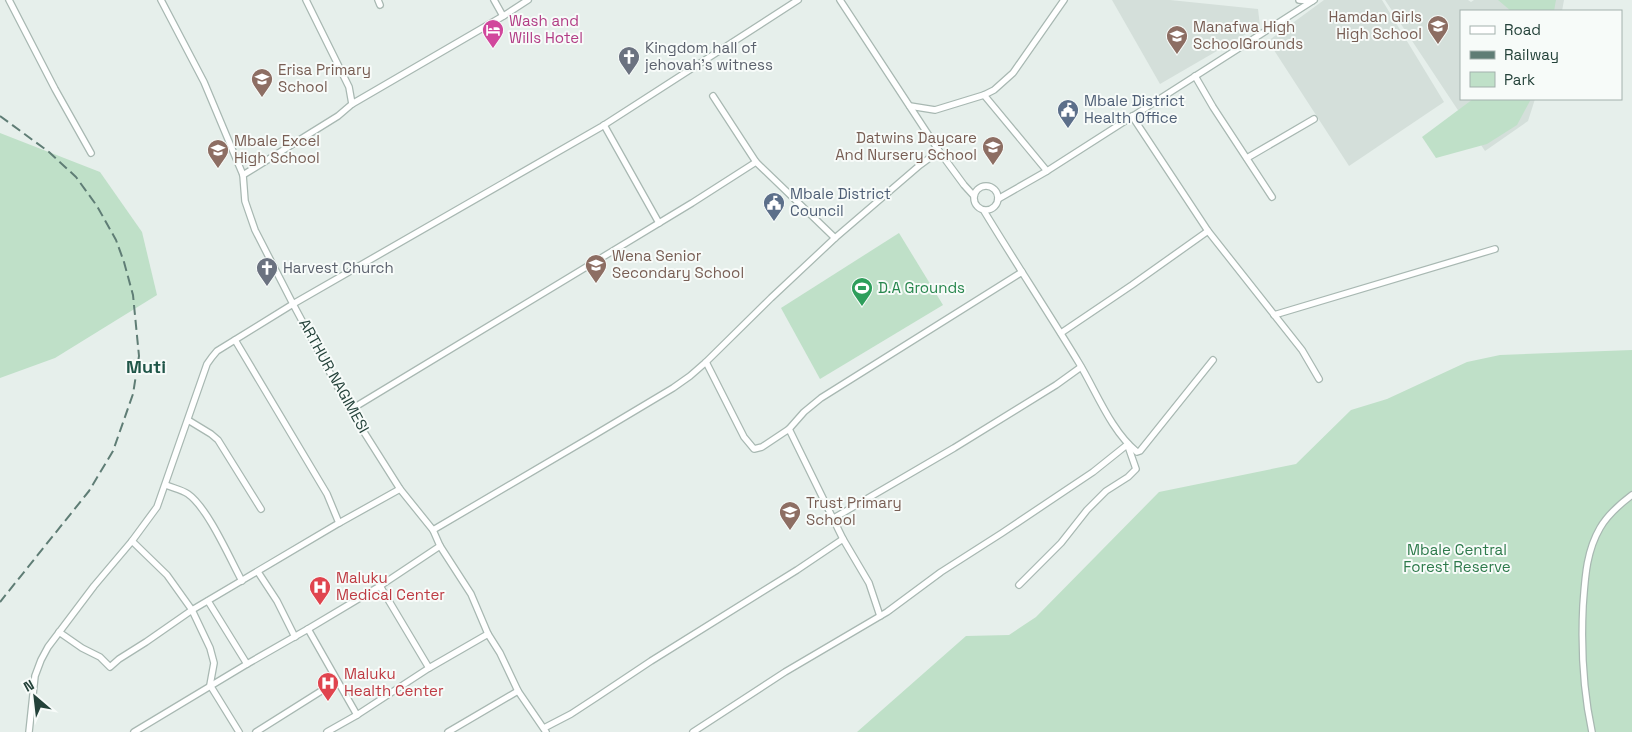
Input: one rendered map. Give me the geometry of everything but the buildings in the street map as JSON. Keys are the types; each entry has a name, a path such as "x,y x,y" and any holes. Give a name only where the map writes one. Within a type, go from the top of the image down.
{"street":[{"path":"9,0 91,154"},
{"name":"ARTHUR NAGIMESI","path":"161,0 204,82 243,175 245,201 255,230 293,304 350,410 400,489 433,530 440,546 471,594 481,613 488,634 518,691 545,730"},
{"path":"306,0 348,88 352,104"},
{"path":"494,0 503,16"},
{"path":"243,175 338,116 352,104 528,0"},
{"path":"29,732 35,676 40,660 94,586 132,542 152,515 166,485 207,364 217,351 293,304 604,124 798,0"},
{"path":"840,0 939,151 974,196 977,207 984,210 995,206 998,199 1048,171 1313,0"},
{"path":"910,106 935,110 984,95 999,86 1013,73 1064,0"},
{"path":"1300,0 1313,0"},
{"path":"1195,76 1272,197"},
{"path":"984,95 1048,171"},
{"path":"713,96 756,162 835,238"},
{"path":"1132,116 1208,231 1302,350 1319,379"},
{"path":"1247,158 1314,119"},
{"path":"604,124 659,223"},
{"path":"433,530 673,388 706,362 835,238 939,151"},
{"path":"350,410 756,162"},
{"path":"974,196 978,189 985,186 993,189 998,199"},
{"path":"984,210 1061,333 1114,425 1128,444 1137,452 1140,451 1213,360"},
{"path":"1061,333 1208,231"},
{"path":"1274,315 1495,249"},
{"path":"706,362 744,437 754,449 762,447 789,429 804,412 821,398 1022,272"},
{"path":"235,340 327,494 340,523"},
{"path":"834,518 954,448 1056,386 1081,368"},
{"path":"188,420 212,434 218,440 261,509"},
{"path":"789,429 843,539 869,583 880,616"},
{"path":"1019,585 1061,543 1087,510 1106,491 1128,477 1136,469 1128,444"},
{"path":"694,732 785,672 880,616 941,572 1093,472 1128,444"},
{"path":"166,485 188,494 203,512 212,525 242,582"},
{"path":"59,632 82,648 100,657 110,667 192,610 400,489"},
{"path":"1592,732 1583,676 1582,638 1587,566 1590,550 1600,527 1609,515 1632,495"},
{"path":"545,730 843,539"},
{"path":"132,542 166,575 192,610 210,648 214,664 210,685 238,732"},
{"path":"134,732 210,685 308,630 380,586 440,546"},
{"path":"258,572 295,637"},
{"path":"380,586 429,668"},
{"path":"208,601 247,664"},
{"path":"308,630 357,715"},
{"path":"327,732 357,715 429,668 488,634"},
{"path":"256,732 337,681"},
{"path":"448,732 518,691"}],"shaded area":[{"name":"Manafwa High SchoolGrounds","path":"1112,0 1170,0 1258,9 1260,26 1160,84"},
{"path":"1324,0 1382,0 1444,102 1349,166 1268,41"},
{"name":"Hamdan Girls High School","path":"1385,0 1468,0 1471,2 1474,0 1564,0 1562,10 1460,10 1460,100 1535,100 1528,121 1485,151"}],"green space":[{"path":"1498,0 1556,0 1554,10 1510,10"},
{"path":"1472,100 1530,100 1517,125 1487,144 1436,158 1422,137"},
{"path":"0,133 100,172 142,232 157,295 55,358 0,378"},
{"name":"D.A Grounds","path":"899,233 943,305 820,379 781,308"},
{"name":"Mbale Central Forest Reserve","path":"1632,350 1632,732 857,732 966,636 1009,635 1036,617 1159,492 1296,464 1351,410 1387,399 1467,362 1500,355"}],"railway":[{"path":"0,116 49,152 76,177 97,206 116,240 124,262 133,295 139,356 133,394 113,451 89,491 0,602"}],"place":[{"name":"Hamdan Girls High School","path":"1438,45"},
{"name":"Wash and Wills Hotel","path":"493,49"},
{"name":"Manafwa High SchoolGrounds","path":"1177,55"},
{"name":"Kingdom hall of jehovah's witness","path":"629,76"},
{"name":"Erisa Primary School","path":"262,98"},
{"name":"Mbale District Health Office","path":"1068,129"},
{"name":"Datwins Daycare And Nursery School","path":"993,166"},
{"name":"Mbale Excel High School","path":"218,169"},
{"name":"Mbale District Council","path":"774,222"},
{"name":"Wena Senior Secondary School","path":"596,284"},
{"name":"Harvest Church","path":"267,287"},
{"name":"D.A Grounds","path":"862,307"},
{"name":"Trust Primary School","path":"790,531"},
{"name":"Maluku Medical Center","path":"320,606"},
{"name":"Maluku Health Center","path":"328,702"}],"district":[{"name":"Muti","path":"146,367"}]}
